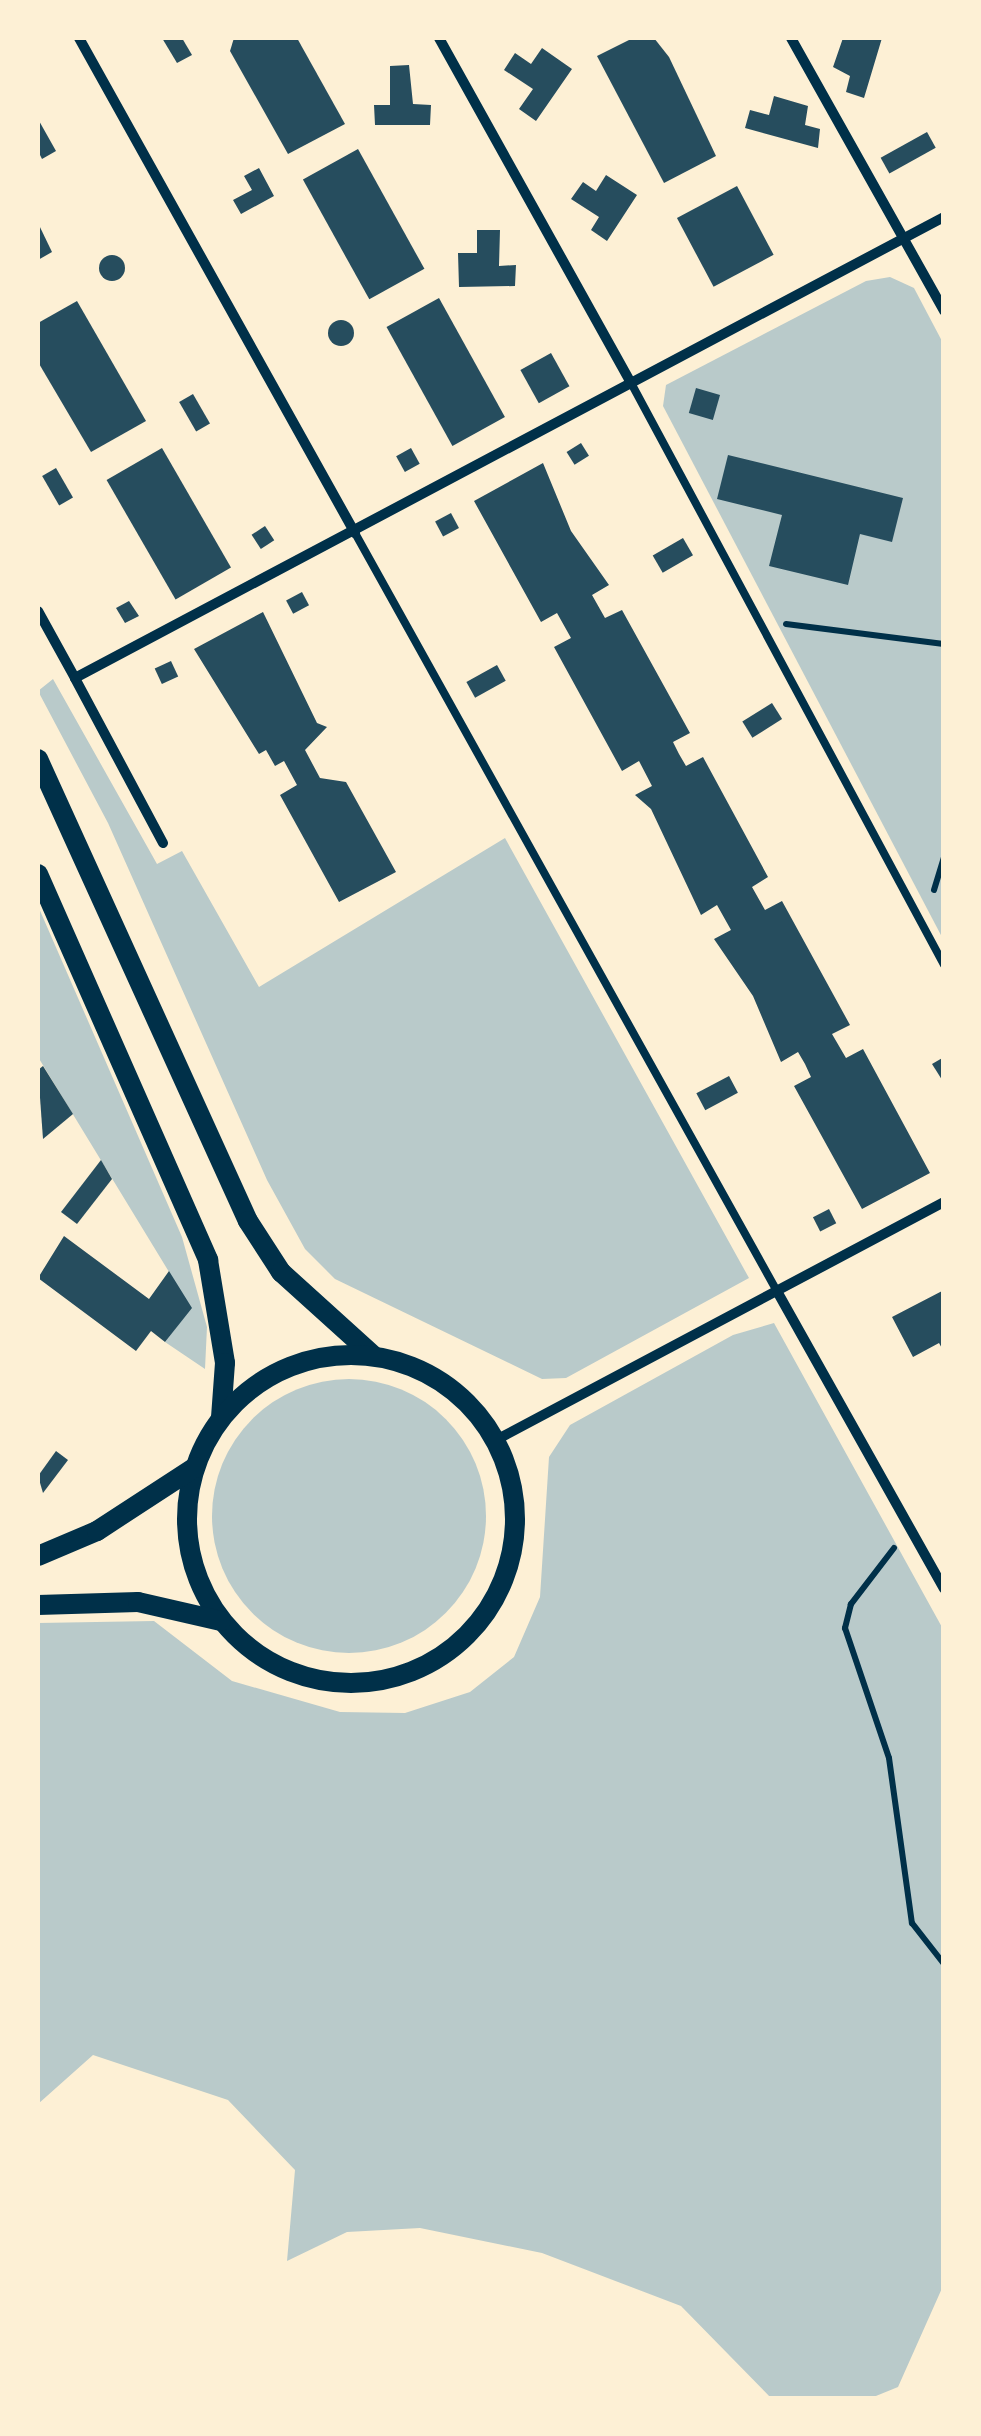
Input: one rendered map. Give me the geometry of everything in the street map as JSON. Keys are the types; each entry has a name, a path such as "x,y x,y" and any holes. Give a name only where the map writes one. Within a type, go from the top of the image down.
{"main road":[{"path":"38,759 248,1221 302,1295 374,1356 445,1384 496,1440 510,1473 515,1542 491,1606 442,1656 411,1673 343,1684 275,1665 221,1621 138,1602 38,1604"},
{"path":"38,874 208,1260 224,1363 221,1417"},
{"path":"221,1621 188,1547 195,1467 221,1417 274,1373 340,1355 374,1356"},
{"path":"38,1556 97,1531 195,1467"}],"street":[{"path":"79,38 355,533"},
{"path":"439,38 630,381"},
{"path":"791,38 898,242 944,311"},
{"path":"75,678 944,218"},
{"path":"38,611 163,842"},
{"path":"496,1440 778,1294 944,1202"},
{"path":"778,1294 944,1590"}],"lane":[{"path":"630,381 944,965"},
{"path":"355,533 778,1294"}],"path":[{"path":"762,621 944,644"},
{"path":"910,1528 850,1604 846,1628 889,1758 912,1923 944,1964"}],"shaded area":[{"path":"890,277 914,288 943,343 943,939 663,406 666,385 866,281"},
{"path":"53,679 157,864 182,851 259,987 505,838 749,1278 566,1378 542,1379 335,1279 305,1249 267,1180 108,823 38,691"},
{"path":"38,906 182,1237 207,1327 205,1369 165,1342 191,1308 38,1057"},
{"path":"774,1323 943,1629 943,2286 898,2387 871,2398 771,2398 681,2306 542,2253 420,2228 347,2232 287,2261 295,2170 228,2100 93,2055 38,2104 38,1623 154,1621 232,1681 340,1712 405,1713 470,1692 514,1657 540,1597 549,1457 570,1425 733,1335"},
{"path":"349,1379 401,1390 446,1419 475,1464 486,1516 475,1568 446,1613 401,1642 349,1653 297,1642 252,1613 223,1568 212,1516 223,1464 252,1419 297,1390"}],"building":[{"path":"162,38 182,38 192,55 177,63"},
{"path":"234,38 297,38 345,124 288,154 230,51"},
{"path":"633,38 654,38 669,57 716,156 664,183 597,56"},
{"path":"843,38 882,38 864,98 846,92 850,76 833,67"},
{"path":"542,48 572,69 536,121 519,109 533,89 504,70 515,53 531,64"},
{"path":"409,65 413,104 431,105 430,125 375,125 374,105 390,105 390,66"},
{"path":"774,96 808,106 805,125 820,129 818,148 745,128 750,110 769,115"},
{"path":"38,119 56,151 42,159 38,151"},
{"path":"927,132 936,148 889,173 881,158"},
{"path":"358,149 424,269 369,299 303,180"},
{"path":"259,168 274,196 241,214 233,200 252,190 244,176"},
{"path":"606,175 637,195 607,241 591,230 599,217 571,199 583,182 596,191"},
{"path":"737,186 774,255 714,287 677,218"},
{"path":"38,223 52,252 38,260"},
{"path":"477,230 500,230 499,266 516,265 515,286 459,287 458,253 477,253"},
{"path":"112,255 122,258 122,278 112,281 102,278 99,268 102,258"},
{"path":"439,298 505,417 452,446 387,327"},
{"path":"77,301 146,421 91,452 38,362 38,323"},
{"path":"341,320 350,324 354,333 350,342 341,346 332,342 328,333 332,324"},
{"path":"551,353 569,386 539,403 520,370"},
{"path":"696,388 720,395 713,420 689,413"},
{"path":"193,394 210,423 196,431 179,402"},
{"path":"581,443 589,456 575,465 567,452"},
{"path":"162,448 231,568 176,600 107,480"},
{"path":"411,448 420,464 405,472 396,456"},
{"path":"728,455 903,498 892,542 860,534 848,585 769,566 782,515 717,499"},
{"path":"543,463 571,531 609,585 592,595 605,618 622,610 690,733 673,742 679,754 686,766 703,757 768,877 752,887 765,910 782,901 850,1025 832,1034 846,1058 863,1049 930,1173 862,1209 794,1086 811,1077 805,1064 798,1052 781,1062 753,996 714,939 731,930 717,905 701,915 651,809 635,795 652,786 639,761 622,771 554,647 571,638 557,613 541,622 474,501"},
{"path":"56,468 73,497 59,505 42,476"},
{"path":"451,513 459,528 443,536 435,521"},
{"path":"265,526 274,540 261,549 252,535"},
{"path":"683,538 693,555 663,573 653,556"},
{"path":"302,592 309,605 293,614 286,600"},
{"path":"129,601 139,616 125,623 116,608"},
{"path":"263,612 317,723 327,727 305,750 320,778 346,782 396,872 339,902 280,795 297,785 284,761 275,766 266,750 259,754 194,649"},
{"path":"171,661 178,676 162,684 155,669"},
{"path":"497,665 506,681 475,698 466,682"},
{"path":"772,703 782,719 752,738 742,722"},
{"path":"944,1057 944,1083 932,1064"},
{"path":"43,1066 73,1114 43,1139 38,1070"},
{"path":"729,1076 738,1093 705,1110 696,1093"},
{"path":"101,1160 112,1179 77,1224 61,1212"},
{"path":"829,1209 836,1223 820,1231 813,1217"},
{"path":"64,1236 149,1299 169,1271 192,1308 165,1342 151,1331 136,1351 38,1278"},
{"path":"944,1290 944,1352 939,1343 913,1357 892,1317"},
{"path":"56,1451 68,1460 43,1493 38,1476"}]}
